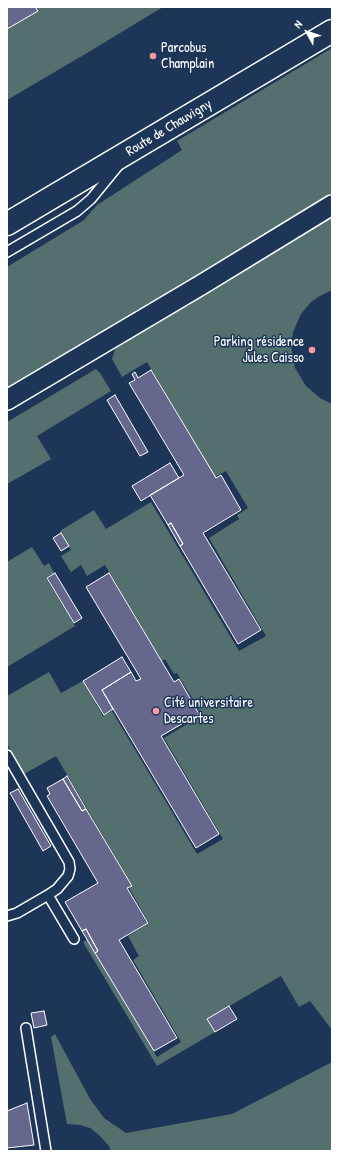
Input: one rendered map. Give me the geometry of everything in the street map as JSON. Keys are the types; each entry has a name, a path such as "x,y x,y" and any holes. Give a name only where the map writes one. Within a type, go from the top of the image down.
{"main road":[{"name":"Route de Chauvigny","path":"7,224 332,31"}],"street":[{"path":"7,400 201,285 332,205"}],"lane":[{"path":"7,252 77,211 91,199 131,151"},
{"path":"7,756 69,862 70,869 68,876 57,889 17,913 7,916"},
{"path":"48,895 74,939"},
{"path":"26,1028 46,1151"}],"green space":[{"path":"7,7 163,7 7,100"},
{"path":"332,48 332,197 150,305 136,310 132,316 7,389 7,267 84,220 97,205 182,150 177,141"},
{"path":"332,215 332,290 311,302 301,314 293,332 291,346 295,368 306,386 320,398 332,404 332,1030 310,1001 299,1007 281,976 207,1019 215,1032 157,1066 83,942 87,940 157,1057 181,1042 133,960 139,956 128,936 149,923 129,888 132,885 56,756 24,774 7,744 7,696 49,672 61,693 83,681 103,716 112,711 197,854 223,839 164,738 202,715 177,673 174,674 165,659 162,661 105,565 87,576 81,565 71,572 61,556 71,550 60,531 94,510 106,529 151,502 239,651 266,636 209,538 239,519 237,515 248,508 226,471 215,477 147,362 122,377 112,359 116,346"},
{"path":"96,369 111,391 37,436 51,459 7,484 7,422"},
{"path":"32,547 44,566 49,563 54,573 46,578 75,626 7,667 7,562"},
{"path":"55,1034 90,1099 104,1118 126,1133 232,1114 332,1062 332,1151 111,1151 109,1146 99,1135 90,1128 80,1125 67,1124 51,1037"}],"building":[{"path":"7,7 35,7 38,11 7,29"},
{"path":"151,370 216,478 221,475 241,510 203,533 261,630 238,644 180,546 183,544 171,523 168,525 150,495 184,475 129,383 135,380 132,374 135,372 138,378"},
{"path":"115,395 148,452 140,456 107,400"},
{"path":"170,463 179,478 141,501 132,486"},
{"path":"171,523 183,544 180,546 168,525"},
{"path":"61,533 69,546 61,551 53,538"},
{"path":"55,573 82,618 74,623 47,578"},
{"name":"Cité universitaire Descartes","path":"109,573 174,682 179,679 199,714 161,736 219,834 196,848 102,690 131,672 136,681 141,679 86,587"},
{"path":"122,657 131,672 102,690 113,709 104,715 83,681"},
{"path":"67,776 86,809 82,811 63,779"},
{"path":"63,779 82,811 86,809 132,886 127,888 148,923 119,940 177,1038 154,1051 95,953 98,951 86,929 82,931 65,902 98,883 47,796 50,794 47,788"},
{"path":"18,789 51,846 43,851 10,793"},
{"path":"86,929 98,951 95,953 82,931"},
{"path":"229,1006 237,1019 215,1032 207,1019"},
{"path":"44,1011 47,1025 34,1028 31,1013"},
{"path":"27,1103 34,1145 7,1148 7,1111"}],"place":[{"name":"Parcobus Champlain","path":"153,56"},
{"name":"Parking résidence Jules Caisso","path":"312,350"},
{"name":"Cité universitaire Descartes","path":"156,711"}]}
